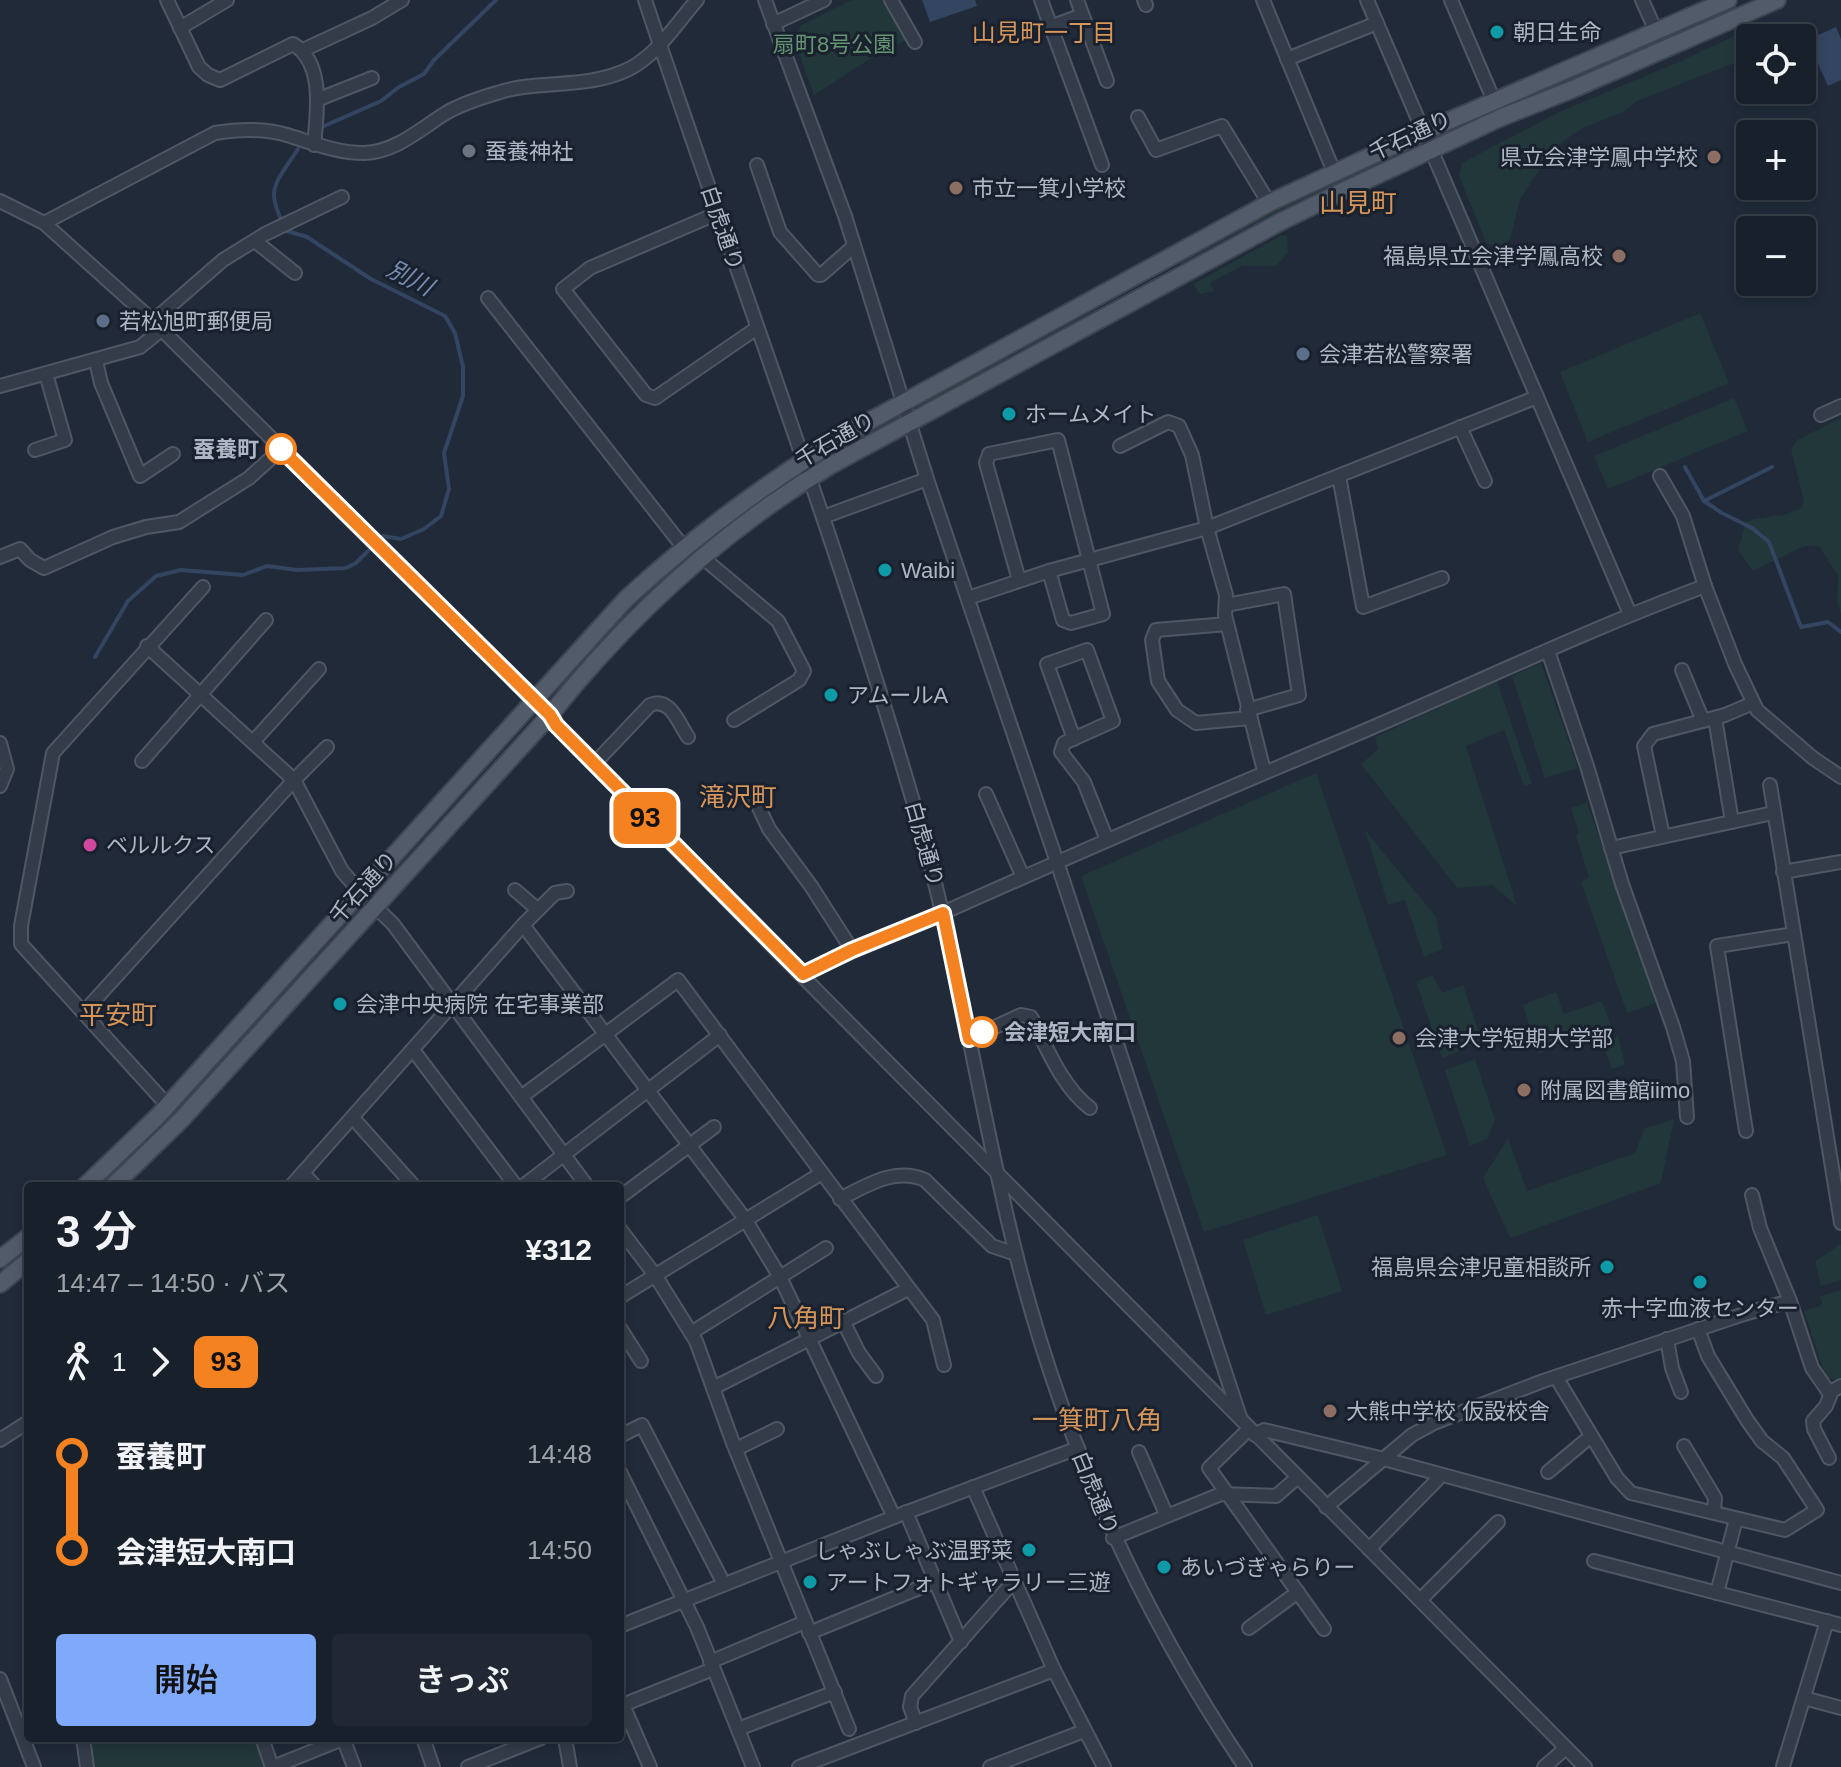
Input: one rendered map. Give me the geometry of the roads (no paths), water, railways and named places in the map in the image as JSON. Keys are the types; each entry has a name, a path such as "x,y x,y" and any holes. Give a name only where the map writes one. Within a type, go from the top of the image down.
{"main road":[{"name":"千石通り","path":"89,1182 168,1106 626,599 754,493 803,459 1269,203 1423,132 1728,0"},
{"name":"千石通り","path":"117,1182 181,1120 616,639 702,557 810,477 1286,219 1431,149 1777,0"},
{"path":"0,1259 24,1240"},
{"path":"0,1284 24,1264"}],"street":[{"path":"167,0 199,67 220,80 293,44 303,50 319,99 323,148"},
{"path":"180,28 227,0"},
{"path":"303,50 372,18 402,0"},
{"name":"白虎通り","path":"645,0 810,477 888,716 943,913 1016,1254 1052,1377 1113,1538 1176,1658 1245,1767"},
{"path":"44,223 215,133 255,130 285,134 323,148 363,153 380,151 393,147 449,111 501,91 573,84 626,70 644,60 660,45 697,0"},
{"path":"765,0 838,196 927,479 1248,1428"},
{"path":"773,24 824,0"},
{"path":"891,0 915,42"},
{"path":"1041,0 1102,165"},
{"path":"1077,0 1107,81"},
{"path":"1263,0 1334,172"},
{"path":"1367,0 1630,614"},
{"path":"1451,0 1494,101"},
{"path":"1642,0 1656,31"},
{"path":"1050,27 1082,15"},
{"path":"1287,59 1377,23"},
{"path":"319,99 372,78"},
{"path":"1138,117 1156,150 1222,126 1269,203"},
{"path":"757,165 780,232 818,275 854,246"},
{"path":"0,386 140,347 157,325 223,260 342,197"},
{"path":"0,201 44,223 157,325 550,715 594,764 1585,1767"},
{"path":"718,213 590,268 563,289 646,395 655,398 757,328"},
{"path":"260,238 295,273"},
{"path":"488,298 684,548"},
{"path":"96,361 119,431 140,476 173,454"},
{"path":"35,450 65,440 46,374"},
{"path":"968,598 1049,571 1207,528 1537,397"},
{"path":"1821,415 1841,406"},
{"path":"1120,446 1168,422 1179,426 1192,455 1207,528 1226,595 1227,624 1264,771"},
{"path":"1460,427 1485,481"},
{"path":"1019,580 986,463 989,454 1058,440 1103,614 1071,623 1063,620 1049,571"},
{"path":"0,557 20,549 30,560 44,568 113,537 146,527 179,522 249,478 281,449"},
{"path":"1339,476 1363,607 1442,578"},
{"path":"1660,476 1683,516 1705,586 1735,664 1757,710 1774,728 1841,777"},
{"path":"823,517 927,479"},
{"path":"702,557 778,621 804,671 799,680 734,720"},
{"path":"803,974 1264,771 1630,614 1705,586"},
{"path":"168,1106 21,944 21,926 53,753 203,587"},
{"path":"1226,605 1284,594 1299,695 1248,714 1196,723 1177,710 1158,681 1152,640 1156,630 1227,624"},
{"path":"142,761 266,620"},
{"path":"147,646 294,780 342,871 393,924 584,1182"},
{"path":"1074,739 1047,664 1087,650 1113,721 1074,739 1064,743 1061,752 1084,782 1107,840"},
{"path":"1548,651 1673,1027 1683,1061 1687,1117"},
{"path":"254,741 319,669"},
{"path":"1682,670 1709,720 1732,822"},
{"path":"594,764 657,701 663,702 671,710 688,737"},
{"path":"1663,836 1644,746 1653,734 1709,720 1753,703"},
{"path":"0,743 7,769 0,786"},
{"path":"84,1012 327,747"},
{"path":"1770,785 1841,1223"},
{"path":"752,793 769,829 852,950"},
{"path":"986,794 1023,877"},
{"path":"1611,848 1773,813"},
{"path":"1783,872 1841,863"},
{"path":"515,890 537,909"},
{"path":"295,1182 537,909 555,893 567,891"},
{"path":"523,925 745,1219 780,1277 808,1338 934,1582 961,1642"},
{"path":"1746,1131 1717,946 1794,934"},
{"path":"521,1097 678,980 933,1320 944,1365"},
{"path":"969,1039 1021,1015 1031,1017 1058,1069 1079,1100 1090,1108"},
{"path":"528,1182 720,1035"},
{"path":"413,1050 513,1182"},
{"path":"353,1118 410,1182"},
{"path":"624,1194 714,1127"},
{"path":"303,1173 311,1182"},
{"path":"624,1294 822,1173"},
{"path":"840,1199 877,1180 902,1174 914,1175 925,1180 992,1246 1016,1254"},
{"path":"1752,1195 1760,1228 1790,1301 1812,1368 1836,1390 1813,1421 1829,1458"},
{"path":"624,1234 655,1275 691,1333 849,1729"},
{"path":"691,1333 826,1248"},
{"path":"713,1388 908,1289"},
{"path":"1326,1507 1412,1435 1434,1423 1556,1377 1790,1301"},
{"path":"843,1321 859,1353 876,1376"},
{"path":"1556,1377 1617,1478 1631,1493 1785,1530 1817,1510 1783,1458 1762,1441 1747,1420 1708,1356 1698,1329"},
{"path":"624,1334 641,1361"},
{"path":"1667,1339 1672,1368 1681,1392"},
{"path":"0,1440 24,1425"},
{"path":"624,1434 642,1425 724,1584"},
{"path":"1248,1428 1384,1459 1841,1583"},
{"path":"1248,1428 1209,1468 1324,1629"},
{"path":"736,1449 777,1429"},
{"path":"1548,1472 1591,1436"},
{"path":"1684,1446 1715,1498 1714,1512"},
{"path":"624,1624 900,1514 1078,1448"},
{"path":"1139,1452 1166,1514"},
{"path":"1113,1538 1221,1494 1276,1496 1298,1477"},
{"path":"624,1480 685,1600 753,1767"},
{"path":"1369,1549 1437,1480"},
{"path":"973,1487 1054,1670 1104,1767"},
{"path":"1717,1593 1736,1519"},
{"path":"1420,1600 1498,1522"},
{"path":"1594,1561 1841,1625"},
{"path":"916,1723 910,1707 912,1696 1014,1581"},
{"path":"624,1705 807,1627 934,1582"},
{"path":"1249,1628 1298,1592"},
{"path":"1783,1766 1827,1621"},
{"path":"799,1767 1054,1670"},
{"path":"0,1679 24,1741"},
{"path":"738,1729 835,1692"},
{"path":"1804,1698 1841,1708"},
{"path":"624,1712 650,1767"},
{"path":"990,1767 1022,1761 1084,1731"},
{"path":"24,1742 34,1767"},
{"path":"84,1742 87,1767"},
{"path":"263,1742 272,1767 334,1742"},
{"path":"345,1742 354,1767"},
{"path":"424,1742 433,1767"},
{"path":"473,1766 531,1742"},
{"path":"566,1742 570,1767"},
{"path":"1544,1767 1566,1748"}],"water":[{"path":"922,0 975,0 977,6 930,22"},
{"path":"1836,27 1841,39 1841,80 1828,86 1816,60 1816,36"}],"waterway":[{"name":"別川","path":"322,127 381,101 424,74 434,60 496,0"},
{"name":"別川","path":"298,149 275,188 276,206 287,231 307,237 371,279 445,316 455,333 463,367 463,396 444,453 449,489 441,516 424,529 401,539 383,536"},
{"path":"1685,467 1704,501 1752,528 1769,542 1801,627 1828,622 1841,632"},
{"path":"1704,501 1772,467"},
{"path":"95,657 128,601 156,576 181,570 243,575 267,566 297,570 346,568 368,551"}],"place":[{"name":"朝日生命","path":"1497,32"},
{"name":"蚕養神社","path":"469,151"},
{"name":"県立会津学鳳中学校","path":"1714,157"},
{"name":"市立一箕小学校","path":"956,188"},
{"name":"福島県立会津学鳳高校","path":"1619,256"},
{"name":"若松旭町郵便局","path":"103,321"},
{"name":"会津若松警察署","path":"1303,354"},
{"name":"ホームメイト","path":"1009,414"},
{"name":"蚕養町","path":"281,449"},
{"name":"Waibi","path":"885,570"},
{"name":"アムールA","path":"831,695"},
{"name":"ベルルクス","path":"90,845"},
{"name":"会津中央病院 在宅事業部","path":"340,1004"},
{"name":"会津短大南口","path":"982,1032"},
{"name":"会津大学短期大学部","path":"1399,1038"},
{"name":"附属図書館iimo","path":"1524,1090"},
{"name":"福島県会津児童相談所","path":"1607,1267"},
{"name":"赤十字血液センター","path":"1700,1282"},
{"name":"大熊中学校 仮設校舎","path":"1330,1411"},
{"name":"しゃぶしゃぶ温野菜","path":"1029,1550"},
{"name":"あいづぎゃらりー","path":"1164,1567"},
{"name":"アートフォトギャラリー三遊","path":"810,1582"}],"district":[{"name":"山見町一丁目","path":"1044,33"},
{"name":"山見町","path":"1358,203"},
{"name":"滝沢町","path":"738,797"},
{"name":"平安町","path":"118,1015"},
{"name":"八角町","path":"806,1318"},
{"name":"一箕町八角","path":"1097,1420"}],"park label":[{"name":"扇町8号公園","path":"834,44"}]}
